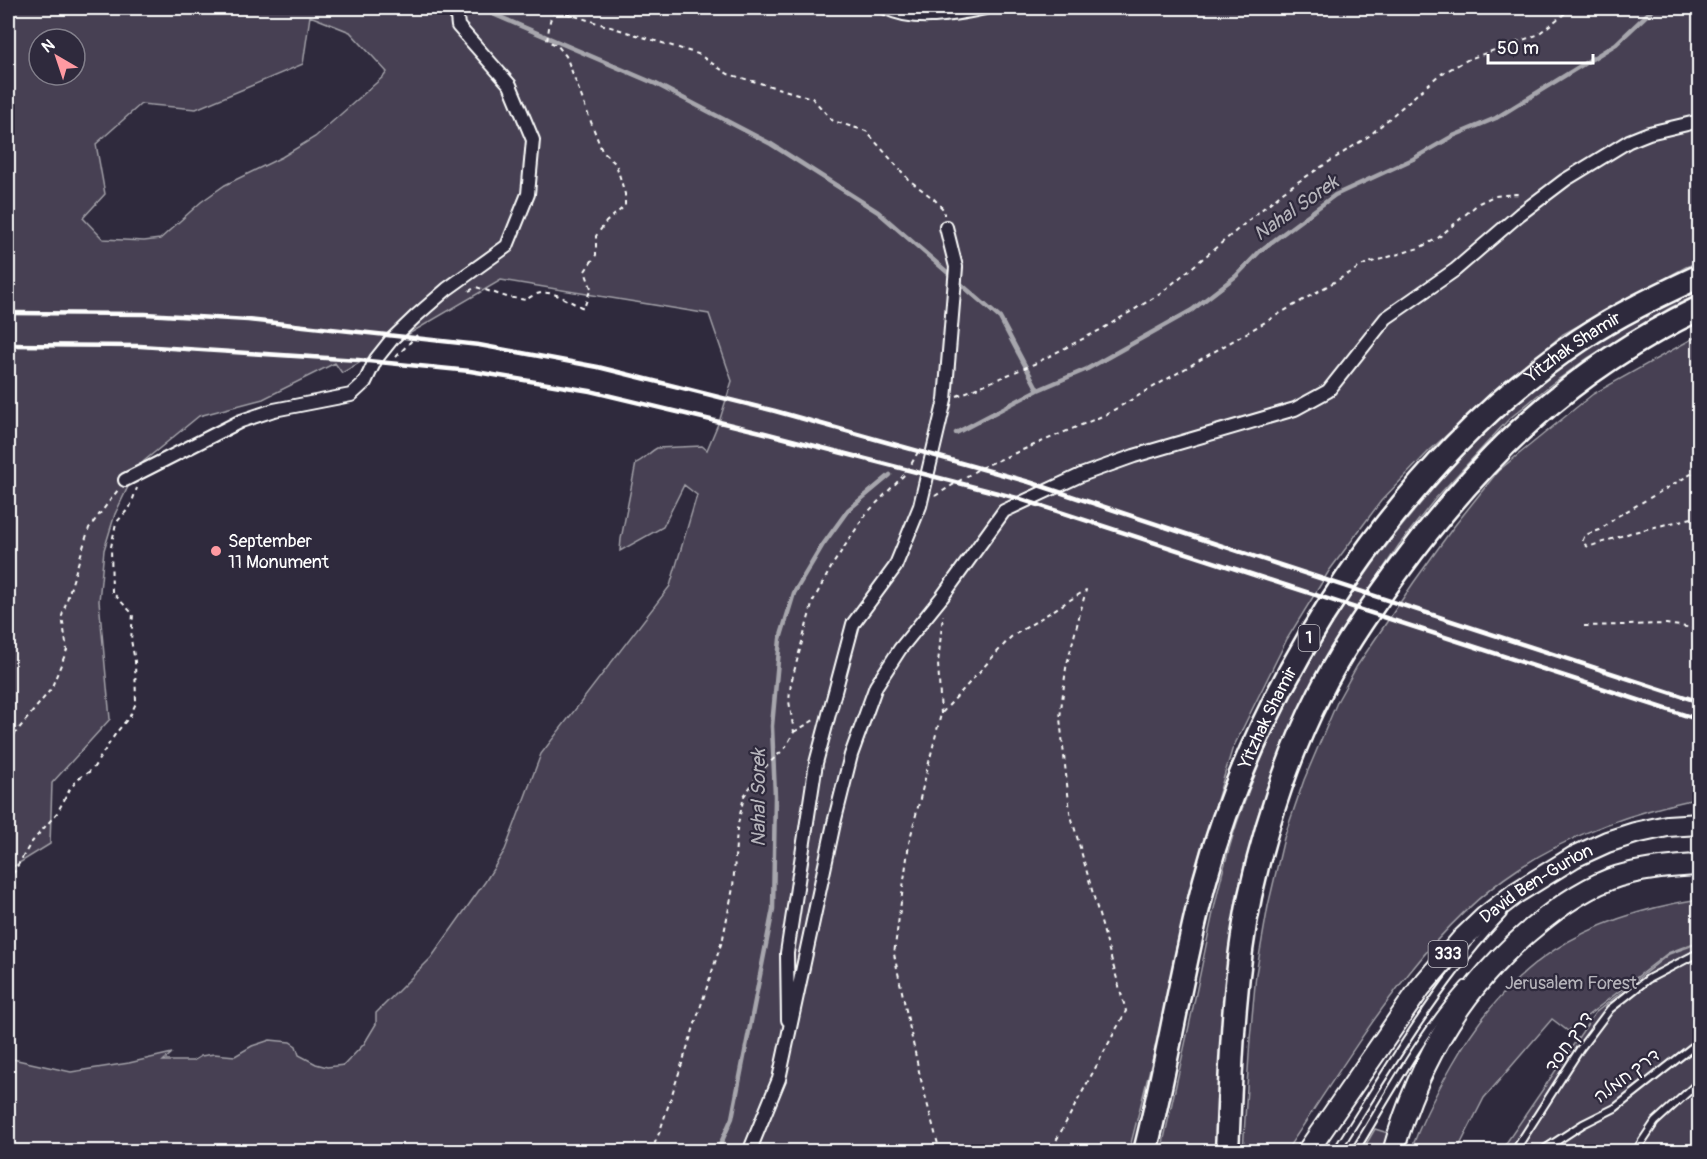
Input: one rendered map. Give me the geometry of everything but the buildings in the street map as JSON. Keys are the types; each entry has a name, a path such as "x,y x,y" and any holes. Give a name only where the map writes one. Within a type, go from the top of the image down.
{"highway":[{"name":"Yitzhak Shamir","path":"1145,1152 1205,880 1224,821 1239,777 1274,701 1323,616 1381,533 1425,478 1475,426 1524,382 1580,340 1645,302 1700,276"},
{"name":"Yitzhak Shamir","path":"1227,1152 1235,1000 1251,895 1277,800 1295,749 1320,693 1346,647 1391,580 1478,472 1522,427 1554,399 1611,357 1646,335 1700,309"}],"main road":[{"name":"David Ben-Gurion","path":"1307,1152 1420,988 1462,939 1485,917 1516,893 1574,857 1607,842 1667,826 1700,824"},
{"name":"David Ben-Gurion","path":"1393,1152 1415,1089 1433,1050 1454,1015 1494,962 1565,902 1594,886 1626,874 1671,866 1700,865"}],"street":[{"path":"125,480 241,421 295,405 351,395 365,382 376,359 392,339 416,316 447,289 507,246 528,194 533,140 510,85 458,26 456,8"},
{"path":"886,8 898,14 940,16 986,8"},
{"path":"749,1152 779,1079 789,1042 834,823 851,755 876,686 900,649 942,597 1004,511 1081,475 1134,456 1295,409 1328,391 1386,318 1455,270 1520,214 1575,173 1629,141 1649,133 1700,121"},
{"path":"789,1042 787,953 816,763 853,624 895,567 920,506 945,400 956,267 946,227"}],"lane":[{"path":"1336,1152 1446,981 1476,942 1524,894 1574,857"},
{"path":"1490,958 1512,938 1565,902"},
{"name":"דרך חסד","path":"1514,1152 1580,1048 1610,1009 1648,979 1700,952"},
{"path":"1354,1152 1436,1023 1468,982"},
{"name":"דרך חמלה","path":"1540,1152 1583,1124 1615,1108 1700,1041"},
{"path":"1635,1152 1655,1122 1700,1081"}],"path":[{"path":"549,8 698,54 728,74 812,98 833,121 866,131 909,180 934,199 944,210 946,227"},
{"path":"1537,35 1572,8"},
{"path":"467,292 476,287 507,297 526,300 534,294 554,293 584,308 591,288 585,271 596,255 596,237 606,222 625,206 625,194 616,164 602,151 566,56 557,45 547,41 554,9"},
{"path":"920,506 980,468 1107,414 1365,264 1419,248 1438,238 1479,203 1494,196 1516,194 1542,199"},
{"path":"396,357 419,333"},
{"path":"1700,469 1618,516 1600,530 1585,535 1581,542 1588,547 1630,532 1700,516"},
{"path":"8,742 51,689 67,650 62,616 89,528 125,480 137,487 130,507 116,523 111,547 112,592 133,614 131,640 135,662 136,703 130,716 92,770 79,778 57,813 31,843 8,882"},
{"path":"941,714 1011,637 1086,590 1066,668 1060,718 1071,812 1126,1011 1050,1152"},
{"path":"940,1152 920,1076 894,954 909,843 941,714 938,663 944,622 942,597"},
{"path":"1584,626 1666,624 1700,629"},
{"path":"794,732 811,721 831,713"}],"green space":[{"path":"8,8 1699,8 1699,262 1563,334 1429,451 1381,501 1329,571 1287,639 1232,750 1205,840 1129,1151 8,1151 8,1058 71,1072 129,1063 172,1053 163,1061 193,1061 201,1056 214,1054 235,1056 252,1046 270,1040 290,1042 296,1046 299,1055 327,1067 344,1065 364,1044 376,1024 376,1013 431,958 505,850 541,754 670,586 697,495 684,485 663,527 620,551 621,539 636,463 657,448 702,446 707,450 720,419 732,381 709,314 501,280 342,373 335,363 263,399 199,416 136,470 115,514 104,550 99,601 110,719 52,783 50,844 8,870","holes":["310,16 350,32 387,72 315,137 282,157 225,185 201,202 160,239 144,241 103,239 83,218 105,194 96,144 141,104 196,109 303,64"]},
{"path":"1699,286 1699,294 1670,308 1588,358 1509,419 1435,499 1399,545 1336,640 1310,688 1272,778 1255,828 1230,946 1216,1151 1161,1152 1225,862 1237,823 1255,774 1277,725 1327,632 1387,545 1420,504 1476,440 1506,410 1535,385 1580,353"},
{"path":"1699,335 1699,798 1628,817 1583,834 1518,869 1483,896 1419,961 1390,998 1286,1151 1243,1151 1256,974 1268,906 1284,838 1304,780 1338,700 1357,666 1452,529 1498,471 1593,394"},
{"name":"Jerusalem Forest","path":"1699,899 1699,941 1668,953 1568,1031 1552,1019 1484,1098 1457,1151 1411,1151 1419,1129 1452,1065 1475,1029 1499,998 1525,972 1554,950 1586,932 1620,918 1658,907"},
{"path":"1699,943 1699,1151 1500,1152 1595,1013 1669,954"},
{"path":"1375,1129 1388,1133 1382,1151 1362,1151"}],"waterway":[{"path":"479,8 656,84 771,144 878,212 1000,318 1038,390"},
{"name":"Nahal Sorek","path":"956,433 1038,390 1087,369 1192,310 1236,276 1261,250 1335,195 1413,159 1453,136 1496,118 1616,44 1654,8"},
{"name":"Nahal Sorek","path":"717,1152 732,1118 773,909 775,796 772,726 780,639 794,593 822,546 848,510 890,475"}],"railway":[{"path":"8,313 145,314 248,320 479,345 598,367 775,411 1029,482 1700,702"},
{"path":"8,345 140,346 358,360 470,371 590,391 1017,498 1700,720"}],"place":[{"name":"September 11 Monument","path":"216,551"}]}
